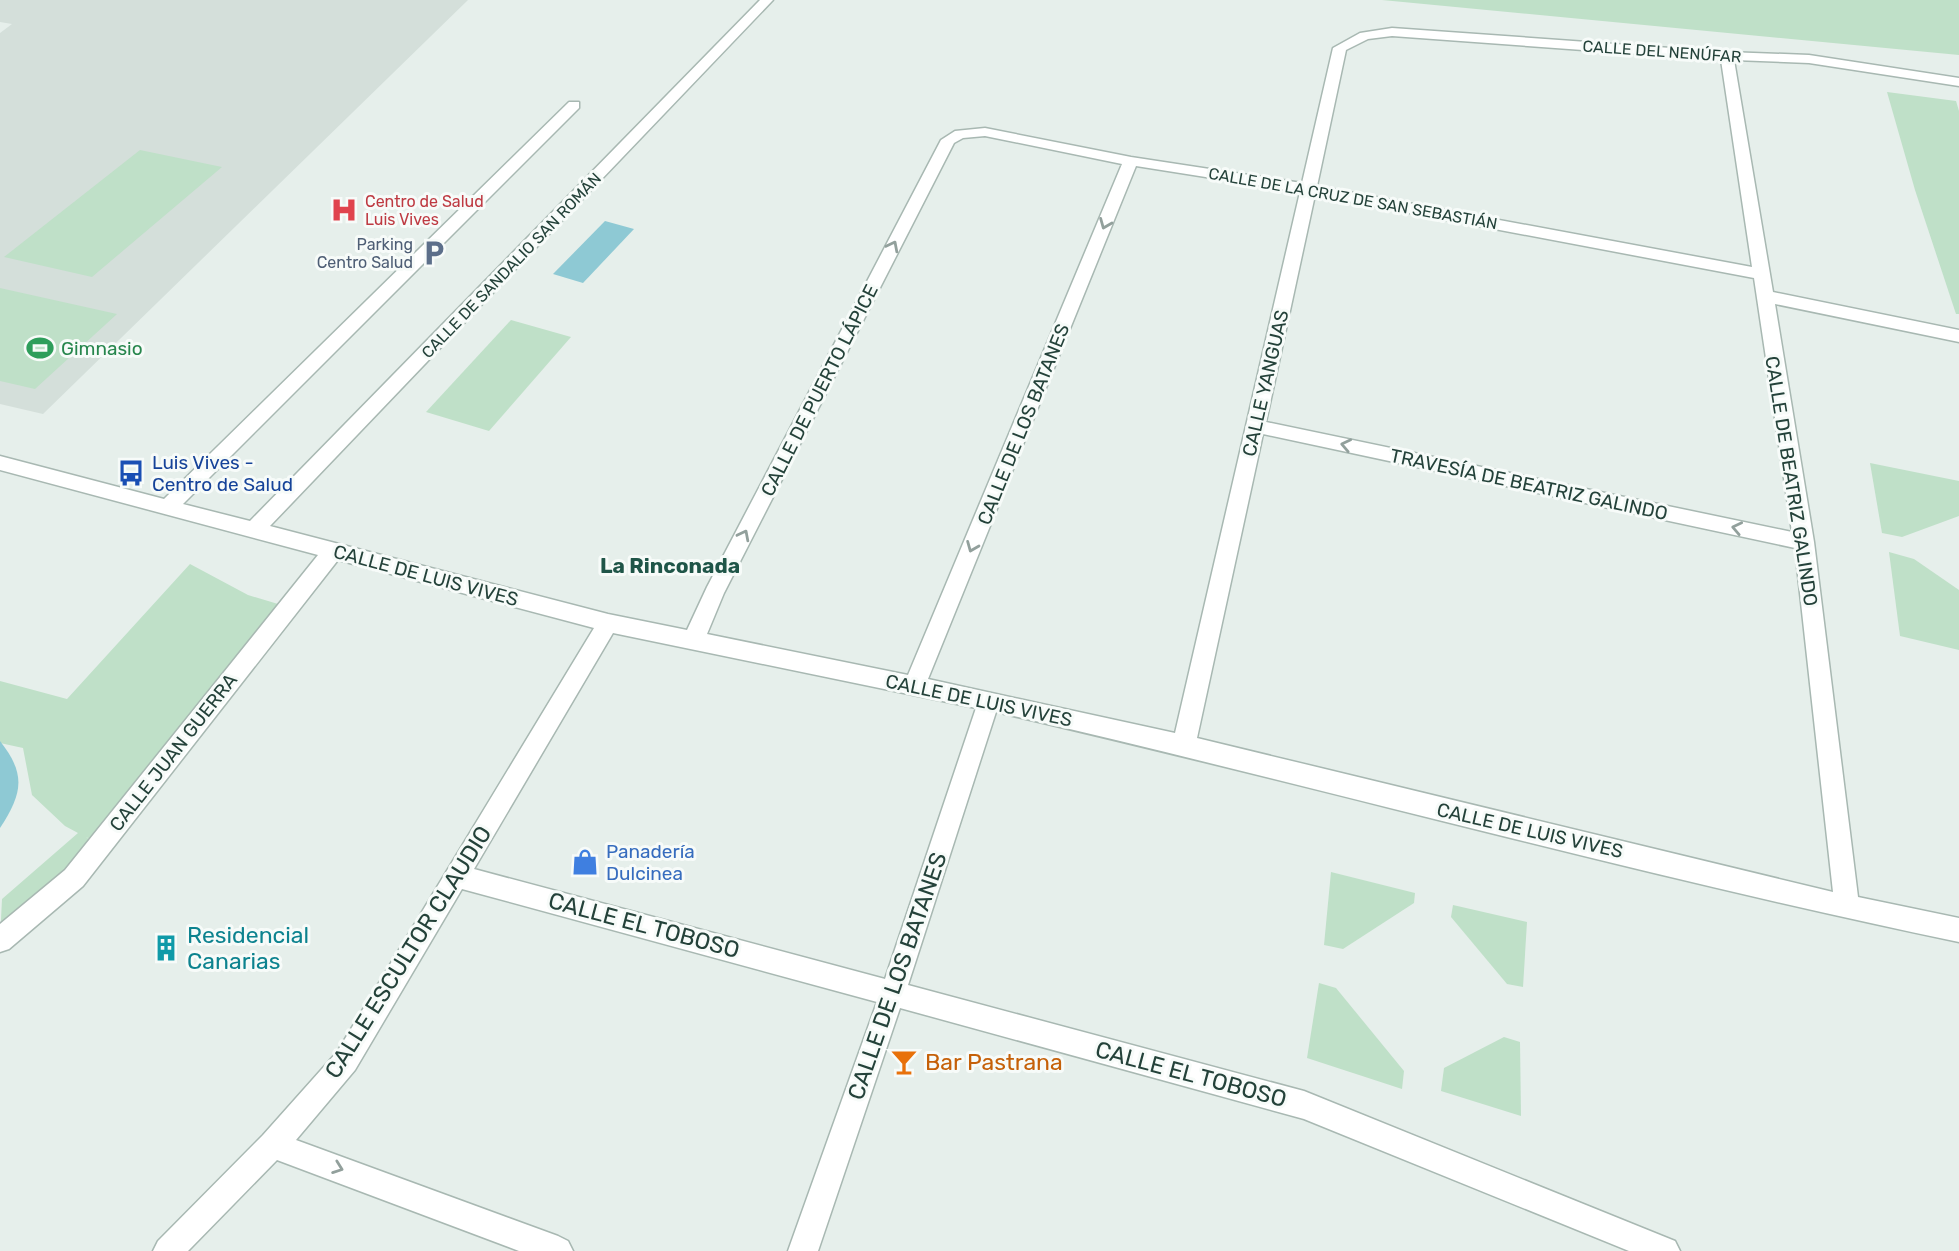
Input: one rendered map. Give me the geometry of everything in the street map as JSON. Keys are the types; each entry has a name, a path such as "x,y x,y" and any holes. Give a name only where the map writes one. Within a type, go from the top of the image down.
{"street":[{"name":"CALLE DE SANDALIO SAN ROMÁN","path":"254,530 767,0"},
{"name":"CALLE DEL NENÚFAR","path":"1365,36 1392,32 1727,56 1809,59 1959,82"},
{"name":"CALLE YANGUAS","path":"1184,745 1340,48 1365,36"},
{"name":"CALLE DE BEATRIZ GALINDO","path":"1727,56 1804,542 1847,907"},
{"path":"167,508 574,104"},
{"name":"CALLE DE LA CRUZ DE SAN SEBASTIÁN","path":"948,140 953,136 977,131 1132,161 1310,189 1760,274"},
{"name":"CALLE DE PUERTO LÁPICE","path":"693,641 714,593 948,140"},
{"name":"CALLE DE LOS BATANES","path":"914,686 1132,161"},
{"path":"1763,296 1959,336"},
{"name":"TRAVESÍA DE BEATRIZ GALINDO","path":"1255,426 1804,542"},
{"name":"CALLE DE LUIS VIVES","path":"0,463 608,623 989,701 1184,745 1847,907 1959,930"},
{"name":"CALLE JUAN GUERRA","path":"0,940 74,878 333,551"},
{"name":"CALLE ESCULTOR CLAUDIO","path":"168,1251 274,1145 346,1061 608,623"},
{"name":"CALLE DE LOS BATANES","path":"803,1251 893,992 989,701"},
{"name":"CALLE EL TOBOSO","path":"458,876 1304,1105 1665,1251"},
{"path":"274,1145 558,1251"}],"shaded area":[{"path":"0,0 468,0 43,414 0,404 0,33 12,24 0,22"}],"green space":[{"path":"1382,0 1959,0 1959,55"},
{"path":"1887,92 1956,101 1959,111 1959,314 1956,314 1915,190"},
{"path":"140,150 222,167 92,277 4,257"},
{"name":"Gimnasio","path":"0,288 117,314 35,389 0,381"},
{"path":"511,320 571,337 489,431 426,412"},
{"path":"1870,463 1959,481 1959,516 1902,537 1882,533"},
{"path":"1889,552 1914,559 1959,590 1959,650 1900,636"},
{"path":"190,564 248,595 288,607 100,844 86,837 104,850 0,940 2,899 78,833 65,826 32,795 23,748 0,743 0,681 67,699"},
{"path":"1331,872 1415,893 1414,903 1343,949 1324,945"},
{"path":"1453,905 1527,922 1523,987 1507,984 1451,917"},
{"path":"1319,983 1336,988 1404,1071 1402,1089 1307,1058"},
{"path":"1504,1037 1520,1042 1521,1116 1441,1091 1444,1068"}],"water":[{"path":"605,221 634,229 583,283 553,274"},
{"path":"0,741 14,764 18,784 13,804 0,828"}],"place":[{"name":"Centro de Salud Luis Vives","path":"344,210"},
{"name":"Parking Centro Salud","path":"434,253"},
{"name":"Gimnasio","path":"40,348"},
{"name":"Luis Vives - Centro de Salud","path":"131,473"},
{"name":"Panadería Dulcinea","path":"585,862"},
{"name":"Residencial Canarias","path":"166,948"},
{"name":"Bar Pastrana","path":"904,1062"}],"district":[{"name":"La Rinconada","path":"670,566"}]}
